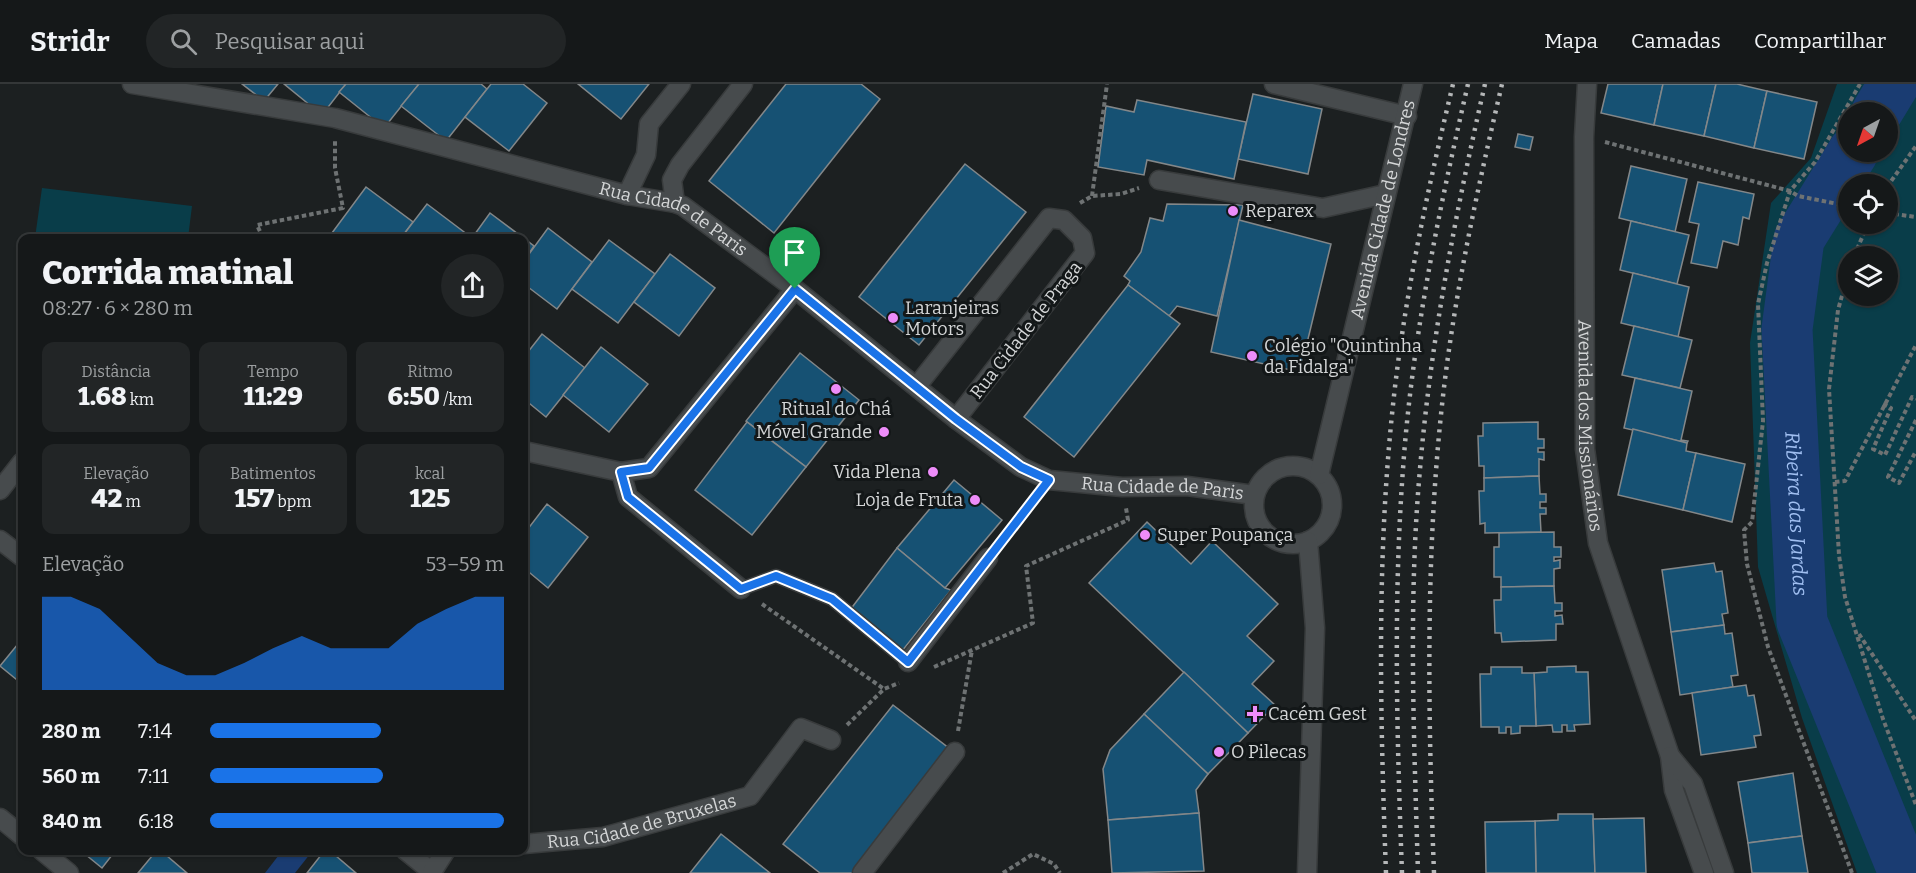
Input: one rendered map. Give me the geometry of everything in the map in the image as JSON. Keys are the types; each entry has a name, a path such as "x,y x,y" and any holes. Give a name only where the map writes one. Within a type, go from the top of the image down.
{"street":[{"name":"Rua Cidade de Paris","path":"132,84 335,118 627,195 675,203 683,206 795,289 956,419 1021,467 1049,480 1122,487 1187,486 1254,495"},
{"path":"627,195 646,155 649,124 681,84"},
{"path":"675,203 672,180 680,165 743,84"},
{"path":"1274,84 1407,116"},
{"name":"Avenida Cidade de Londres","path":"1319,475 1413,84"},
{"name":"Avenida dos Missionários","path":"1587,84 1584,137 1585,449 1598,543 1670,756 1674,790 1704,873"},
{"path":"1159,180 1323,208 1386,194"},
{"path":"917,386 1049,218"},
{"name":"Rua Cidade de Praga","path":"956,419 1085,254 1082,238 1064,220 1049,218"},
{"path":"528,452 621,472 649,468 795,289"},
{"path":"1292,465 1307,468 1319,475 1329,491 1332,510 1328,523 1320,534 1308,542 1290,544 1270,537 1260,527 1254,514 1254,495 1263,479 1278,468 1292,465"},
{"path":"0,490 18,467"},
{"path":"621,472 628,497 741,589"},
{"path":"0,540 18,554"},
{"path":"1307,873 1315,628 1308,542"},
{"path":"908,662 988,558"},
{"name":"Rua Cidade de Bruxelas","path":"528,844 603,837 750,796 801,728 831,740"},
{"path":"862,873 955,752"},
{"name":"Avenida dos Missionários","path":"1670,756 1693,784 1724,873"},
{"path":"0,819 18,833"},
{"path":"47,855 69,873"},
{"path":"411,855 433,872 443,855"}],"lane":[{"path":"741,589 776,576 832,599 908,662"}],"path":[{"path":"1092,196 1107,84"},
{"path":"1852,873 1768,647 1756,605 1744,544 1744,530 1752,522 1763,421 1758,304 1767,263 1790,191 1815,162 1860,84"},
{"path":"1584,137 1790,191 1798,196 1838,204"},
{"path":"1896,174 1916,146"},
{"path":"261,234 257,225 343,208 334,168"},
{"path":"1049,218 1092,196 1121,194"},
{"path":"1898,215 1916,217"},
{"path":"1839,306 1829,389 1839,555 1845,597 1883,719 1916,806"},
{"path":"1835,482 1845,481 1883,404 1916,345"},
{"path":"1883,404 1891,408 1873,449 1885,455 1912,397 1916,399"},
{"path":"1916,420 1887,477 1899,483 1916,451"},
{"path":"988,558 1049,480"},
{"path":"933,668 1033,623 1026,566 1128,520"},
{"path":"741,589 884,689"},
{"path":"1855,629 1916,721"},
{"path":"955,752 972,650"},
{"path":"831,740 884,689 904,681"},
{"path":"1003,873 1033,854 1054,864 1060,873"}],"shaded area":[{"path":"1837,84 1916,84 1916,873 1857,873 1802,718 1758,567 1750,343 1771,203 1811,158"},
{"path":"42,188 192,206 188,234 36,234"}],"water":[{"path":"279,855 309,855 295,873 265,873"}],"building":[{"path":"242,84 278,84 264,101"},
{"path":"284,84 346,84 322,115"},
{"path":"346,84 419,84 384,128 339,92"},
{"path":"419,84 481,84 487,89 446,141 401,106"},
{"path":"491,84 523,84 547,103 509,151 465,117"},
{"path":"578,84 649,84 621,119"},
{"path":"786,84 861,84 880,99 774,233 709,181"},
{"path":"1608,84 1663,84 1654,125 1601,113"},
{"path":"1663,84 1716,84 1704,136 1654,125"},
{"path":"1716,84 1737,84 1767,91 1754,148 1704,136"},
{"path":"1767,91 1817,102 1804,159 1754,148"},
{"path":"1253,94 1322,109 1308,174 1238,159"},
{"path":"1137,100 1246,122 1234,179 1147,160 1144,175 1098,167 1106,106 1134,112"},
{"path":"1518,134 1533,137 1530,150 1515,147"},
{"path":"965,164 1026,212 919,345 859,297"},
{"path":"1631,166 1687,179 1675,232 1619,218"},
{"path":"1698,182 1754,194 1749,219 1743,217 1738,245 1723,241 1717,268 1691,263 1699,224 1689,222"},
{"path":"366,187 413,222 404,234 331,234"},
{"path":"427,204 467,234 404,234"},
{"path":"1167,204 1243,205 1217,316 1177,306 1169,316 1128,285 1130,281 1124,276 1141,252 1150,218 1163,221"},
{"path":"490,213 518,234 475,234"},
{"path":"1239,220 1331,244 1300,372 1211,352"},
{"path":"1631,221 1689,235 1677,284 1620,270"},
{"path":"548,228 592,262 557,309 528,287 528,256"},
{"path":"609,240 655,274 618,323 572,289"},
{"path":"528,241 534,246 528,255"},
{"path":"670,254 715,288 679,336 634,302"},
{"path":"1633,273 1689,287 1678,337 1621,323"},
{"path":"1128,285 1180,324 1074,457 1024,417"},
{"path":"1634,326 1692,340 1680,388 1622,375"},
{"path":"542,334 585,368 546,417 528,402 528,352"},
{"path":"601,347 648,384 609,432 563,395"},
{"path":"800,353 859,400 806,467 746,421"},
{"path":"1635,378 1692,391 1681,440 1688,441 1687,443 1624,428"},
{"path":"747,422 806,467 752,535 695,490"},
{"path":"1538,422 1538,439 1544,439 1544,448 1538,448 1538,452 1544,452 1544,460 1539,459 1539,476 1484,478 1484,466 1479,466 1478,436 1483,436 1483,423"},
{"path":"1633,429 1687,443 1686,451 1696,453 1683,510 1618,495"},
{"path":"1696,453 1745,464 1732,522 1683,510"},
{"path":"1539,476 1540,494 1546,494 1546,502 1540,502 1540,508 1546,508 1546,514 1540,514 1541,532 1485,533 1485,523 1480,524 1479,491 1484,491 1484,478"},
{"path":"954,480 1002,520 945,588 897,548"},
{"path":"547,504 588,537 548,588 528,571 528,529"},
{"path":"1147,522 1191,564 1212,541 1278,604 1247,636 1274,661 1252,684 1275,705 1248,733 1089,583"},
{"path":"1554,532 1554,547 1561,547 1561,557 1554,557 1554,561 1560,560 1560,568 1554,569 1554,586 1501,587 1501,577 1494,577 1494,547 1499,547 1499,533"},
{"path":"897,548 945,588 951,590 898,656 847,614"},
{"path":"1714,563 1716,572 1722,571 1728,613 1722,614 1724,625 1671,632 1662,570"},
{"path":"1554,586 1555,603 1562,603 1562,611 1555,611 1555,616 1562,615 1563,624 1556,624 1556,640 1502,642 1501,633 1495,633 1494,600 1501,600 1501,587"},
{"path":"1724,625 1725,634 1732,633 1738,675 1731,676 1733,687 1680,695 1671,632"},
{"path":"18,644 18,681 0,666"},
{"path":"1576,666 1576,672 1588,672 1590,724 1574,725 1575,731 1567,731 1567,725 1562,725 1562,732 1553,732 1552,725 1536,726 1534,673 1547,672 1547,667"},
{"path":"1491,667 1522,667 1522,673 1534,673 1536,726 1520,726 1520,733 1511,734 1511,727 1506,727 1506,733 1499,733 1499,727 1481,727 1480,674 1491,674"},
{"path":"1184,672 1248,733 1208,774 1144,714"},
{"path":"1746,685 1748,696 1754,695 1761,735 1754,736 1756,747 1701,755 1692,693"},
{"path":"893,705 950,749 852,873 820,873 783,844"},
{"path":"1144,714 1208,774 1196,790 1199,813 1108,820 1103,769 1110,750"},
{"path":"1793,773 1802,836 1748,843 1738,782"},
{"path":"1199,813 1204,871 1112,873 1108,820"},
{"path":"1558,814 1593,814 1595,873 1536,873 1535,821 1558,820"},
{"path":"1644,818 1646,873 1595,873 1593,819"},
{"path":"1535,821 1536,873 1486,873 1485,822"},
{"path":"721,834 770,873 690,873"},
{"path":"1802,836 1808,873 1752,873 1748,843"},
{"path":"86,855 112,855 102,868"},
{"path":"153,855 166,855 187,873 138,873"},
{"path":"321,855 335,855 356,873 307,873"}],"waterway":[{"name":"Ribeira das Jardas","path":"1883,102 1894,84"},
{"name":"Ribeira das Jardas","path":"1847,162 1799,239 1787,329 1802,622 1904,873"}],"railway":[{"path":"1386,873 1381,630 1389,448 1395,387 1412,273 1453,84"},
{"path":"1402,873 1397,721 1397,621 1400,520 1407,420 1428,275 1468,84"},
{"path":"1418,873 1413,620 1420,469 1431,372 1446,275 1485,84"},
{"path":"1434,873 1429,694 1433,515 1437,456 1448,357 1461,278 1502,84"}],"place":[{"name":"Reparex","path":"1233,211"},
{"name":"Laranjeiras Motors","path":"893,318"},
{"name":"Colégio \"Quintinha da Fidalga\"","path":"1252,356"},
{"name":"Ritual do Chá","path":"836,389"},
{"name":"Móvel Grande","path":"884,432"},
{"name":"Vida Plena","path":"933,472"},
{"name":"Loja de Fruta","path":"975,500"},
{"name":"Super Poupança","path":"1145,535"},
{"name":"Cacém Gest","path":"1255,714"},
{"name":"O Pilecas","path":"1219,752"}],"route":[{"path":"795,289 956,419 1021,467 1049,480 908,662 832,599 776,576 741,589 628,497 621,472 649,468 795,289"}]}
